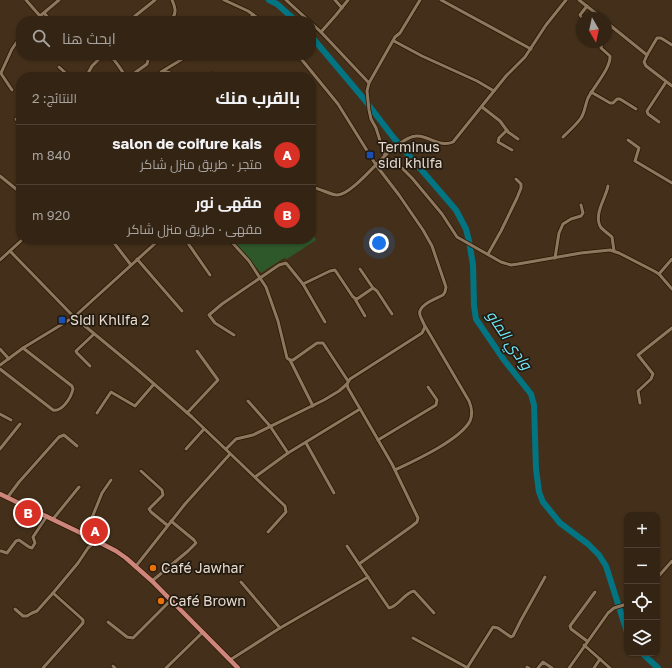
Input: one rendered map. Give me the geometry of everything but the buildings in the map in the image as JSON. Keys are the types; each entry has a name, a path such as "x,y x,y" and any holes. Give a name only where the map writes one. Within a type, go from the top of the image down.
{"main road":[{"path":"0,494 116,551 136,566 238,668"}],"street":[{"path":"26,0 40,16 59,0"},
{"path":"135,16 155,0"},
{"path":"172,0 175,6 174,16"},
{"path":"224,0 256,16"},
{"path":"286,0 304,16"},
{"path":"335,0 342,8"},
{"path":"321,32 348,0"},
{"path":"420,0 369,83 367,91 369,110 385,156 402,168 412,178 437,208 457,237 501,262 511,265 525,264 600,251 614,251 659,274 672,289"},
{"path":"441,0 531,50"},
{"path":"316,188 339,195 353,187 388,152 409,138 421,136 441,144 449,144 456,140 506,76 525,58 546,25 566,0"},
{"path":"582,1 594,12"},
{"path":"582,12 587,6"},
{"path":"612,27 646,54"},
{"path":"316,28 369,83"},
{"path":"672,45 661,38 657,38 646,54 644,62 646,66 672,86"},
{"path":"394,41 494,91"},
{"path":"12,90 2,75 2,71 16,43"},
{"path":"563,137 580,119 591,92 610,60 610,56 602,48"},
{"path":"89,72 98,60"},
{"path":"114,60 122,72"},
{"path":"136,72 147,64 148,60"},
{"path":"161,72 165,68 180,60"},
{"path":"302,60 312,72"},
{"path":"58,67 64,72"},
{"path":"316,77 338,104 376,165 423,230 432,246 446,290 443,295 420,309 419,314 469,401 472,410 472,414 466,427 453,438 395,470"},
{"path":"659,122 648,114 647,111 666,82"},
{"path":"591,92 610,103 616,99 620,99 636,109"},
{"path":"482,107 500,121 507,130 518,139"},
{"path":"507,130 499,138 498,142 512,150"},
{"path":"628,140 639,148 635,161 672,183"},
{"path":"0,176 16,189"},
{"path":"488,254 520,193 521,184 516,179"},
{"path":"608,186 602,204 599,221 602,228 612,237 614,251"},
{"path":"555,258 560,228 566,221 581,216 581,205"},
{"path":"0,260 18,244"},
{"path":"115,244 131,265"},
{"path":"0,365 23,348 74,317 154,244"},
{"path":"188,244 210,275"},
{"path":"234,244 249,261 266,287 278,321 286,356 290,360 313,406"},
{"path":"10,251 74,317 187,413 285,506 286,512 268,532"},
{"path":"0,254 3,257"},
{"path":"137,259 182,310"},
{"path":"659,274 672,259"},
{"path":"234,335 216,323 209,315 264,274 283,263 288,264 303,284 325,322"},
{"path":"360,269 392,314"},
{"path":"303,284 334,270 338,273 365,316"},
{"path":"355,299 359,299 373,288"},
{"path":"226,449 236,439 253,435 333,396 348,382 422,333 425,326"},
{"path":"640,403 638,391 651,379 653,374 638,355 672,328"},
{"path":"90,366 76,351 94,334"},
{"path":"290,360 317,343 323,342 348,382 348,388 395,470 418,515 418,520 412,526 358,564"},
{"path":"0,369 53,410 61,410 74,389 23,348"},
{"path":"0,349 9,359"},
{"path":"187,413 218,380 197,351"},
{"path":"97,413 111,392 136,406 154,384"},
{"path":"378,440 436,405 437,400 428,387"},
{"path":"248,401 270,426 288,453"},
{"path":"255,477 288,453 360,409"},
{"path":"0,414 11,420"},
{"path":"0,449 20,424"},
{"path":"186,449 204,429"},
{"path":"7,498 19,482 59,437 64,435 76,446"},
{"path":"306,443 334,493"},
{"path":"136,566 167,525 230,454"},
{"path":"141,471 162,490 163,495 149,509 167,525"},
{"path":"85,535 102,493 111,480"},
{"path":"53,520 79,486"},
{"path":"1,551 7,554 16,541 19,540 32,548 35,543 33,537 46,516"},
{"path":"152,582 196,543 195,540 171,521"},
{"path":"15,609 24,616 37,612 78,564 88,548 96,541"},
{"path":"348,546 358,564 368,576 389,608 408,593 415,591 434,613"},
{"path":"660,575 672,561"},
{"path":"230,660 280,628 368,576"},
{"path":"413,638 467,668 493,626 511,637 513,636 545,577"},
{"path":"241,582 280,628"},
{"path":"587,641 571,629 570,626 595,592"},
{"path":"43,668 83,623 81,618 53,593"},
{"path":"108,622 127,638 132,638 136,636 171,600"},
{"path":"569,668 584,645 611,610 624,605"},
{"path":"166,668 203,632"},
{"path":"584,645 610,668"},
{"path":"594,668 600,659"},
{"path":"538,668 543,662 552,668"}],"green space":[{"path":"235,244 310,244 287,259 284,258 261,273"}],"waterway":[{"name":"وادي الماو","path":"269,0 277,4 290,16"},
{"name":"وادي الماو","path":"316,42 364,99 393,137 456,210 466,229 469,241 473,265 474,306 476,319 504,360 531,394 534,405 536,469 539,492 543,502 560,523 588,544 599,555 606,566 624,623"},
{"name":"وادي الماو","path":"645,656 658,668"}],"place":[{"name":"Terminus sidi khlifa","path":"370,155"},
{"name":"Sidi Khlifa 2","path":"62,320"},
{"name":"مقهى نور","path":"28,513"},
{"name":"salon de coifure kais","path":"95,531"},
{"name":"Café Jawhar","path":"153,568"},
{"name":"Café Brown","path":"161,601"}]}
